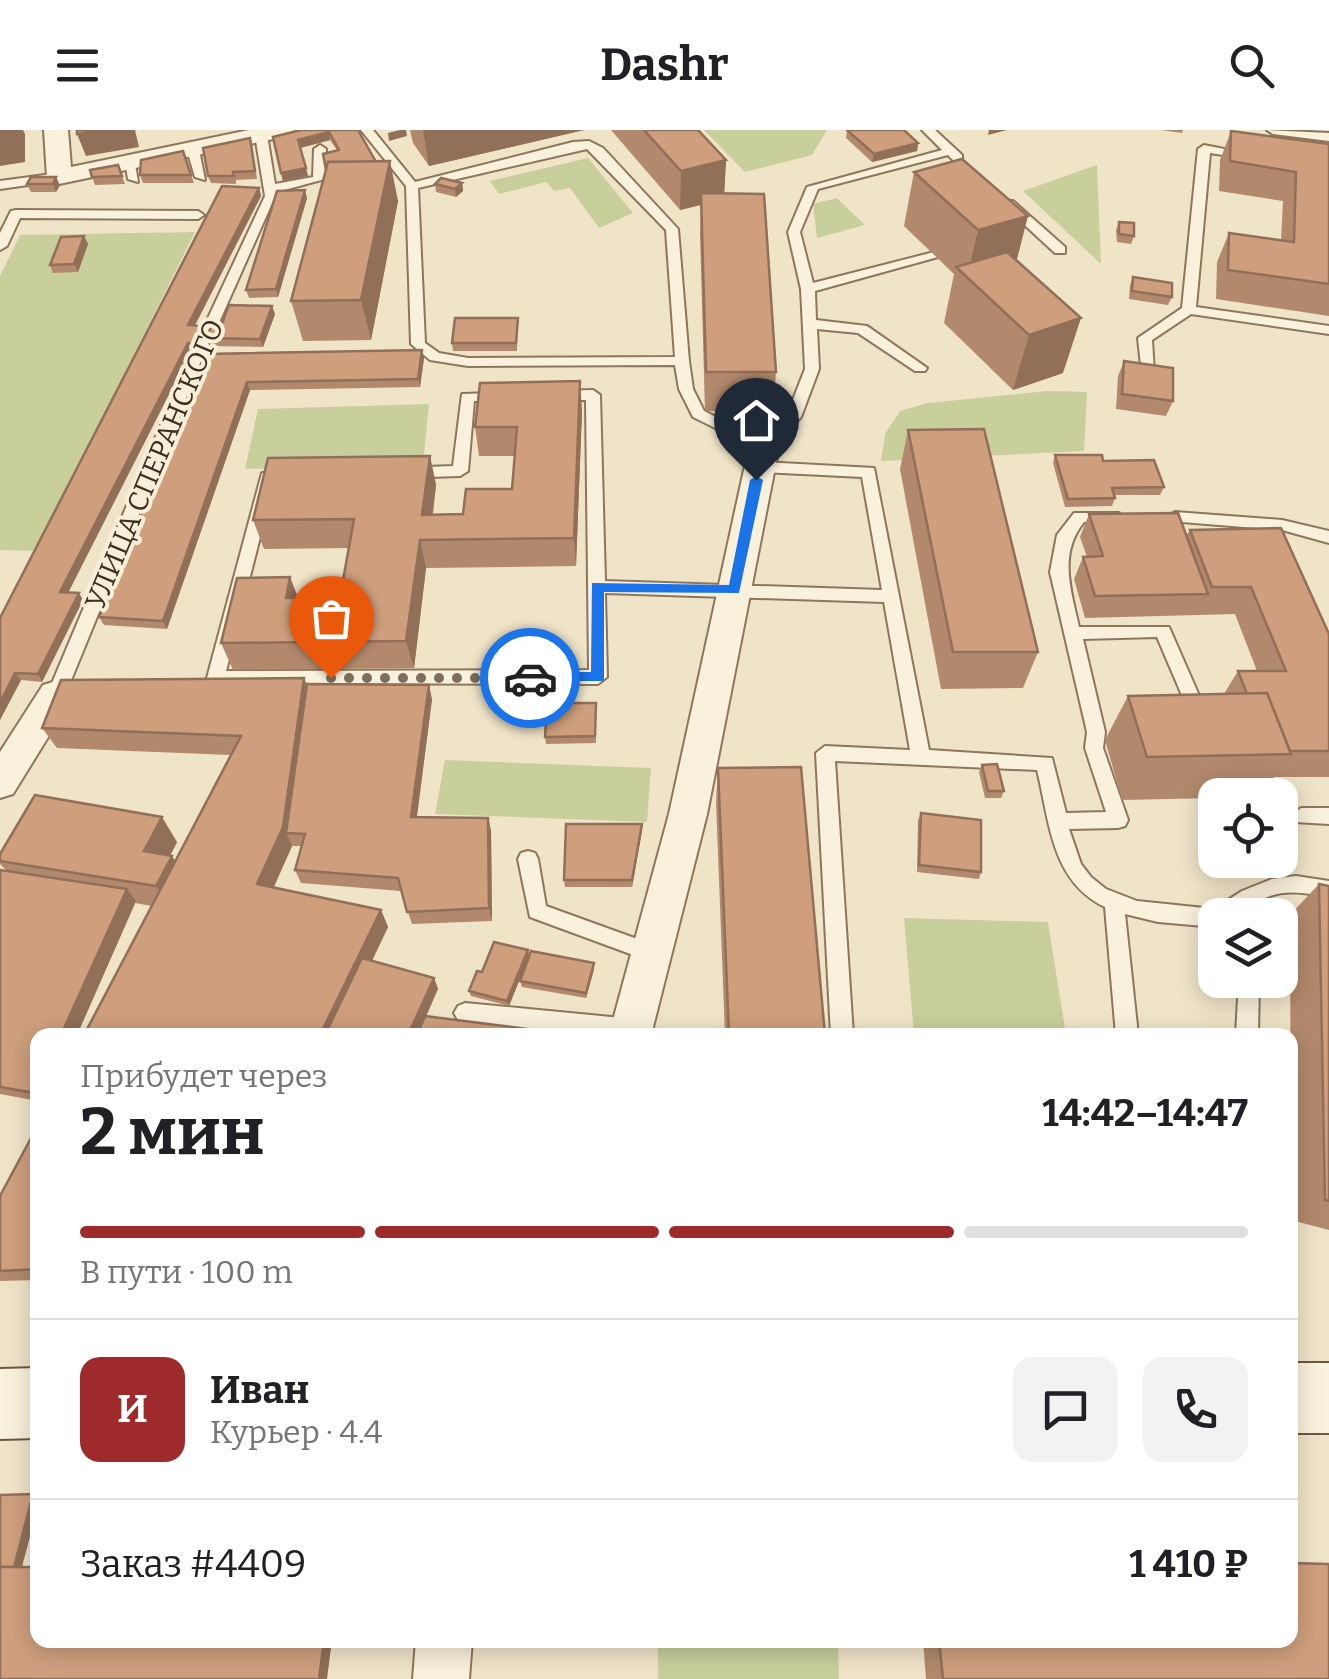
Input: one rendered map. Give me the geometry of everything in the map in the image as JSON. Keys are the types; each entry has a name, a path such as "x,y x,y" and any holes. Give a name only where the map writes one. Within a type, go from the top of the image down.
{"street":[{"path":"56,130 59,177 132,171 193,150 272,132"},
{"path":"632,1028 705,780 734,590 762,457"},
{"name":"УЛИЦА СПЕРАНСКОГО","path":"0,783 56,695"},
{"path":"1298,1398 1329,1398"},
{"path":"0,1404 30,1403"},
{"path":"441,1679 443,1648"}],"lane":[{"path":"367,130 412,186 418,344 435,356 468,362 682,361"},
{"path":"928,130 974,172"},
{"path":"1273,130 1329,137"},
{"path":"272,132 271,188 319,179 320,149"},
{"path":"412,186 573,146 589,146 599,151 672,229 682,361 686,389 698,414 762,457 869,472 921,758"},
{"path":"1189,310 1204,149 1258,157"},
{"path":"193,150 201,177"},
{"path":"762,457 794,416 812,369 808,288 794,232 813,186 951,151"},
{"path":"0,185 59,177"},
{"path":"0,246 31,182"},
{"name":"УЛИЦА СПЕРАНСКОГО","path":"56,695 271,188"},
{"path":"1002,198 1060,250"},
{"path":"0,214 198,216"},
{"path":"808,288 933,254"},
{"path":"1147,372 1146,338 1189,310 1329,330"},
{"path":"812,324 862,329 920,368"},
{"path":"467,397 593,395 598,677 216,678 267,477 460,471 468,362"},
{"path":"1061,821 1118,820 1094,748 1105,732 1058,572 1065,535 1080,516 1127,517"},
{"path":"1176,517 1282,524 1329,537"},
{"path":"597,587 892,596"},
{"path":"1073,633 1164,630 1204,729 1186,729"},
{"path":"841,1028 817,782 825,753 1046,762 1074,869 1090,888 1159,917 1198,916"},
{"path":"1301,816 1329,816"},
{"path":"528,860 537,911 654,954"},
{"path":"1263,898 1290,880 1329,889"},
{"path":"1114,900 1127,1028"},
{"path":"1247,1028 1249,998"},
{"path":"466,1013 596,1028"}],"green space":[{"path":"704,130 827,130 812,155 745,172"},
{"path":"588,158 633,213 599,228 570,188 554,191 546,182 499,194 490,181"},
{"path":"1097,165 1101,264 1023,191"},
{"path":"837,198 865,225 817,238 813,204"},
{"path":"195,232 36,551 0,550 0,276 20,235"},
{"path":"1047,391 1087,392 1084,451 881,461 885,434 900,411 928,403"},
{"path":"429,404 423,464 245,469 258,409"},
{"path":"445,760 651,768 647,822 435,814"},
{"path":"904,918 1048,922 1065,1028 913,1028"},
{"path":"658,1648 838,1648 839,1679 658,1679"}],"building":[{"path":"301,130 358,130 376,162 328,162 326,170 323,154 339,150 329,132 298,140 306,168 281,173 273,137"},
{"path":"644,130 698,130 726,160 681,171"},
{"path":"847,130 904,130 918,143 874,154"},
{"path":"1231,131 1329,144 1329,284 1228,270 1229,233 1294,242 1296,172 1230,161"},
{"path":"250,138 255,171 208,176 203,148"},
{"path":"183,151 191,175 140,175 141,160"},
{"path":"962,159 1028,216 978,230 914,172"},
{"path":"390,161 361,300 291,301 328,162"},
{"path":"118,165 122,176 92,177 90,170"},
{"path":"31,177 56,177 53,184 27,184"},
{"path":"441,178 462,183 455,189 435,184"},
{"path":"222,186 259,188 188,325 201,326 193,343 188,343 60,592 79,593 38,674 15,673 0,703 0,618"},
{"path":"305,190 276,289 246,290 277,191"},
{"path":"701,193 764,194 776,372 706,372"},
{"path":"1119,222 1134,223 1134,236 1119,234"},
{"path":"84,236 74,264 50,265 61,237"},
{"path":"1007,252 1081,318 1029,335 956,267"},
{"path":"1133,277 1172,283 1172,297 1132,291"},
{"path":"229,305 272,306 260,339 206,338 213,323 222,323"},
{"path":"455,318 518,318 516,343 452,343"},
{"path":"422,350 418,379 247,382 163,621 99,617 205,354"},
{"path":"1124,361 1173,368 1173,401 1122,394"},
{"path":"580,381 574,538 420,540 406,641 221,643 237,578 290,577 286,598 340,597 354,519 253,520 268,458 430,456 422,515 463,514 466,489 512,489 517,427 475,427 480,383"},
{"path":"984,429 1038,652 953,652 908,430"},
{"path":"1055,455 1102,455 1103,461 1154,460 1164,487 1112,488 1115,498 1068,499"},
{"path":"1178,513 1208,594 1095,596 1083,557 1103,556 1089,514"},
{"path":"1281,528 1329,634 1329,751 1290,751 1267,693 1247,694 1238,671 1286,671 1251,587 1212,587 1190,530"},
{"path":"304,678 283,827 257,884 381,910 323,1028 88,1028 241,736 42,728 61,680"},
{"path":"307,684 429,685 411,817 488,818 489,908 407,912 398,878 295,870 305,834 286,833"},
{"path":"1267,693 1291,754 1147,757 1128,696"},
{"path":"547,703 596,703 595,736 545,737"},
{"path":"997,764 1004,791 988,791 982,765"},
{"path":"801,767 824,1028 729,1028 718,768"},
{"path":"35,795 162,817 144,851 172,856 156,886 0,861 0,854"},
{"path":"921,813 981,820 981,872 919,865"},
{"path":"566,824 642,824 632,880 564,880"},
{"path":"0,870 127,889 64,1028 30,1028 30,1092 0,1087"},
{"path":"1319,884 1329,886 1329,1201 1325,1200"},
{"path":"494,942 528,950 507,1001 469,991"},
{"path":"531,951 594,963 586,993 520,981"},
{"path":"362,958 434,978 411,1028 328,1028"},
{"path":"425,1016 519,1028 420,1028"},
{"path":"30,1140 30,1269 0,1271 0,1196"},
{"path":"30,1494 14,1567 0,1567 0,1495"},
{"path":"1298,1563 1329,1564 1329,1679 943,1679 940,1648 1298,1648"},
{"path":"0,1567 30,1567 30,1648 323,1648 319,1679 0,1679"}],"way so far":[{"path":"331,678 530,678"}],"route":[{"path":"530,678 598,677 597,587 734,590 756,480"}]}
